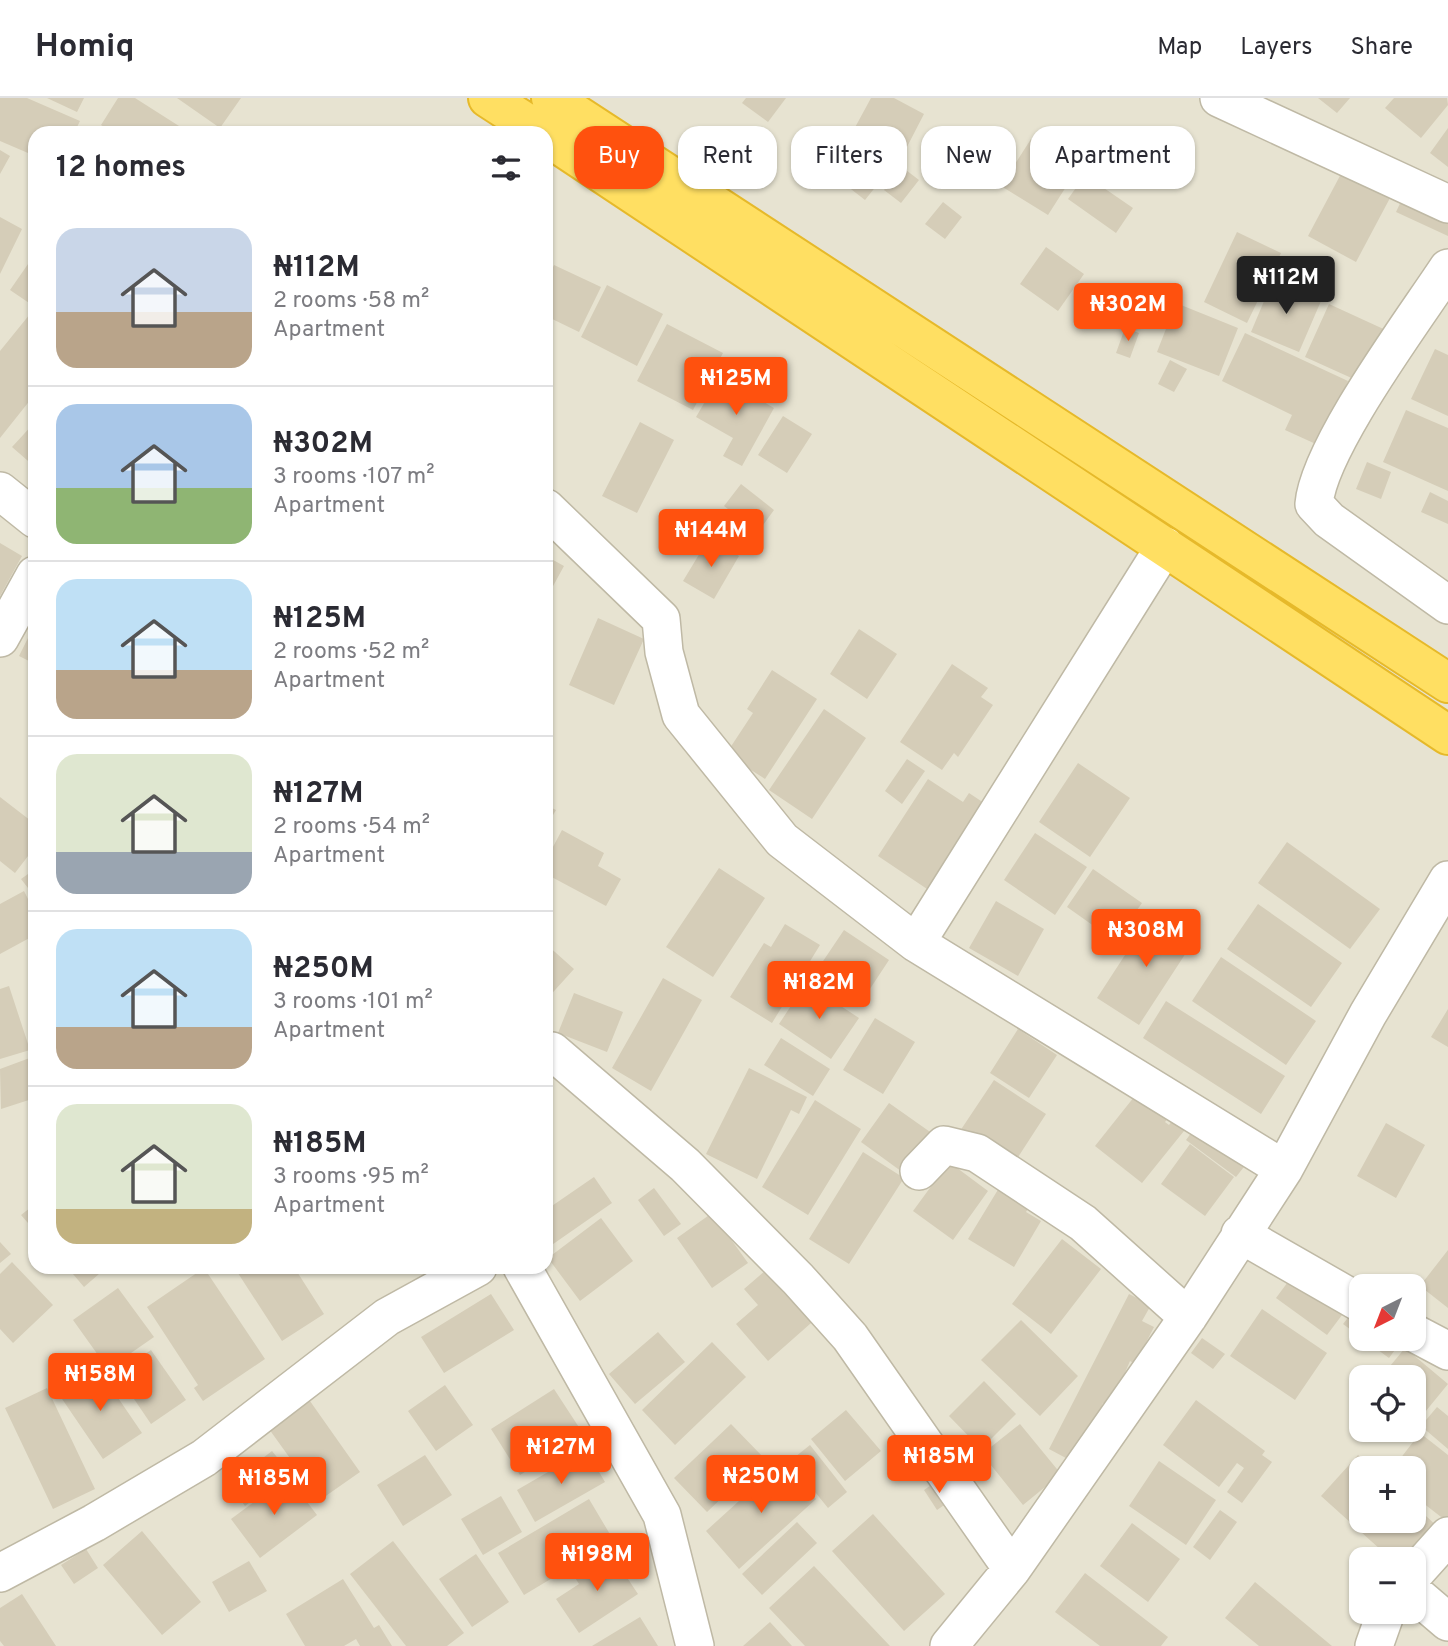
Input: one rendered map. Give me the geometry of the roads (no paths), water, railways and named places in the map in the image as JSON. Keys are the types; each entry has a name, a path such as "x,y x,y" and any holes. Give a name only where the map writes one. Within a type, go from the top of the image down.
{"highway":[{"path":"488,98 532,126"},
{"path":"551,98 1448,683"},
{"path":"553,140 1448,735"}],"street":[{"path":"1219,98 1448,204"},
{"path":"1448,268 1354,412 1315,487 1314,504 1329,520 1448,605"},
{"path":"0,491 28,513"},
{"path":"553,515 662,619 664,652 681,715 782,840 916,943 1284,1169"},
{"path":"916,943 1165,546"},
{"path":"0,638 28,588"},
{"path":"949,1646 1012,1569 1188,1317 1284,1169 1368,1014 1448,880"},
{"path":"553,1052 685,1165 807,1289 850,1337 1012,1569"},
{"path":"919,1171 944,1145 977,1153 1083,1223 1188,1317"},
{"path":"1240,1234 1349,1297"},
{"path":"0,1573 204,1458 387,1317 465,1274"},
{"path":"526,1274 662,1515 695,1646"},
{"path":"1426,1339 1448,1351"},
{"path":"1426,1561 1448,1536"},
{"path":"1426,1603 1448,1622"},
{"path":"1374,1646 1381,1624"}]}
